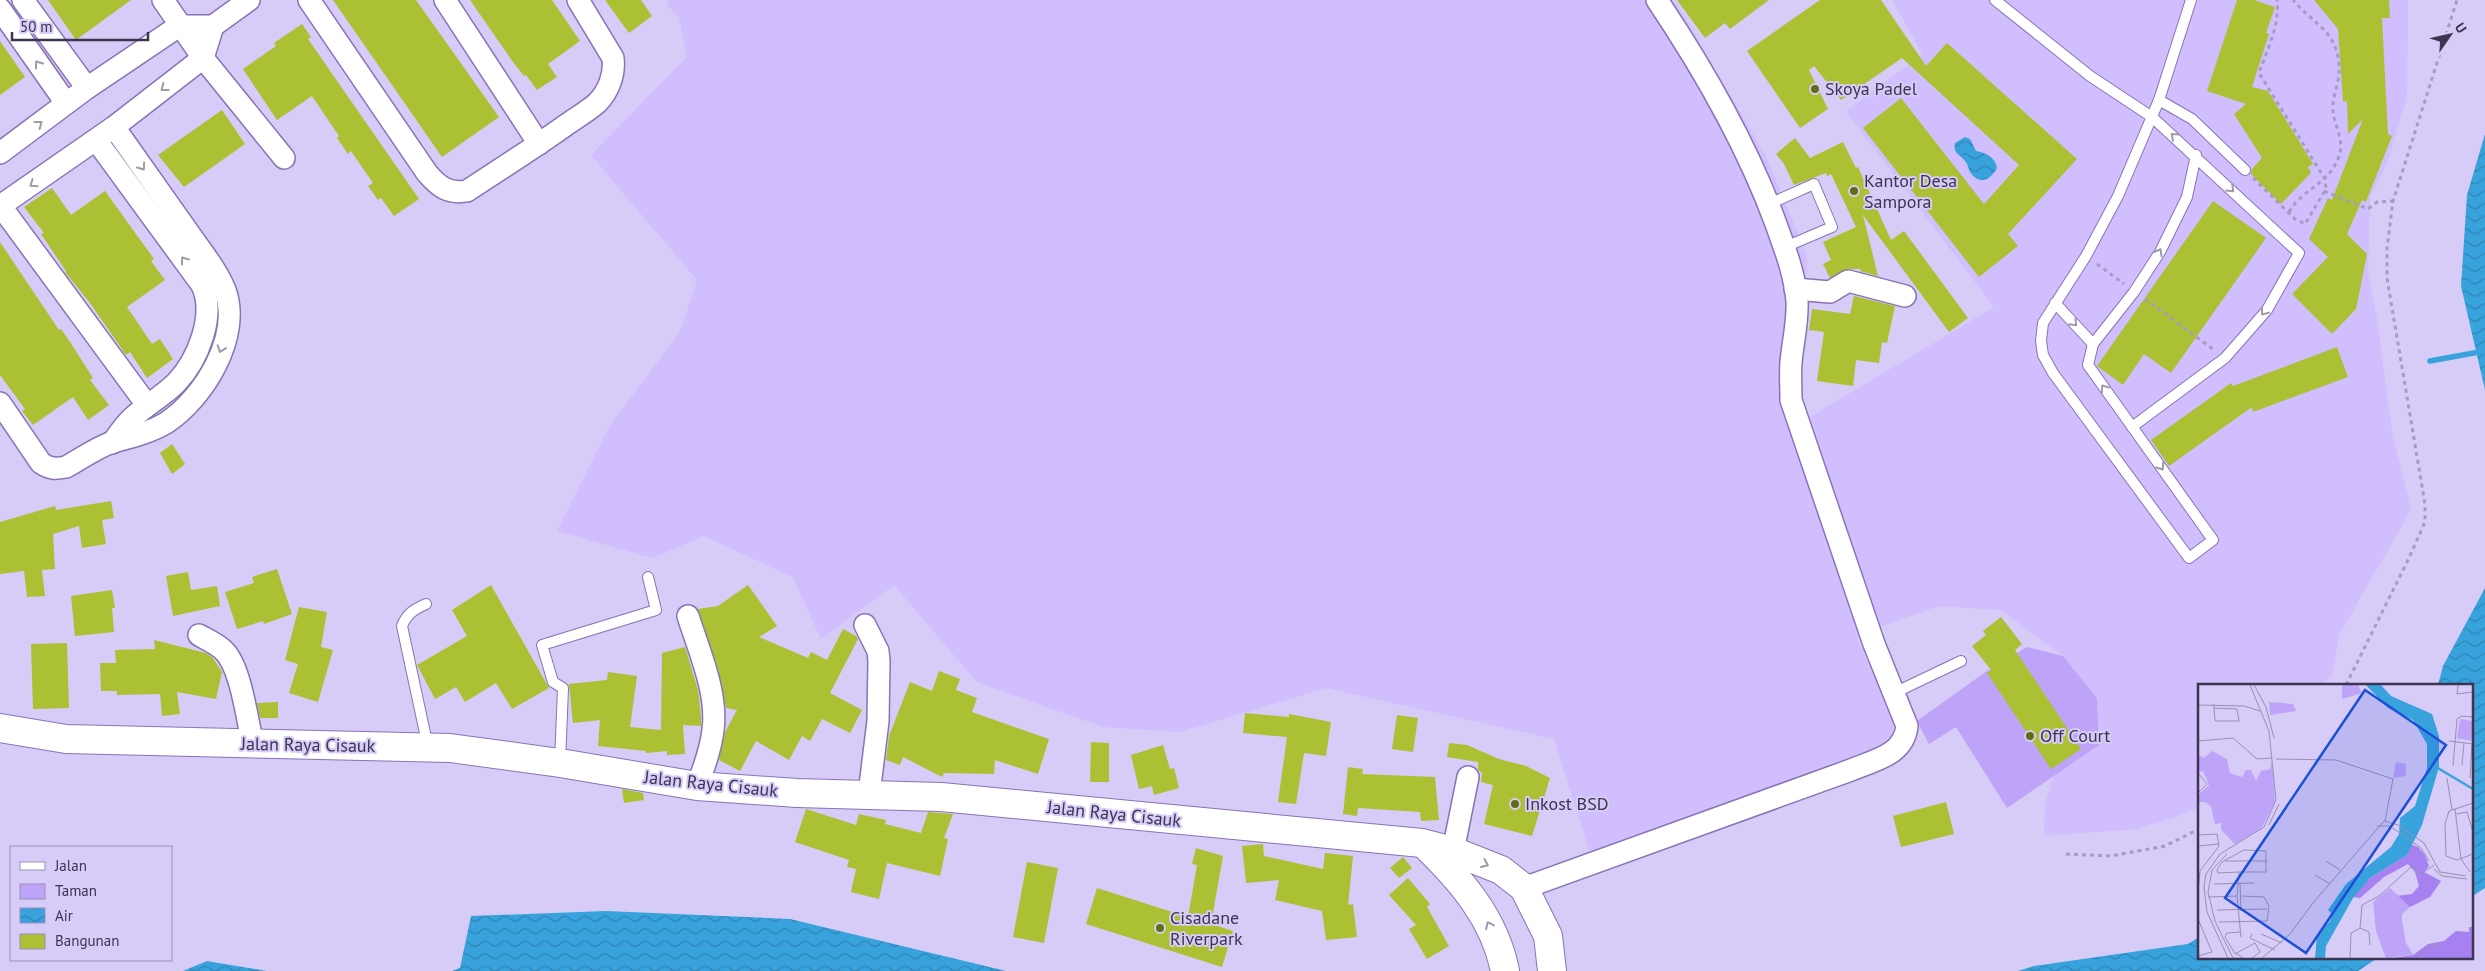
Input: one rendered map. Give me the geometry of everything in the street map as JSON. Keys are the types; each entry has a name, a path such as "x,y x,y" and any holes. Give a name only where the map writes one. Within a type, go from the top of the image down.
{"main road":[{"name":"Jalan Raya Cisauk","path":"0,728 66,739 428,748 560,763 696,786 797,793 941,797 1422,843 1452,860 1500,870 1524,888 1548,936 1552,971"},
{"name":"Jalan Raya Cisauk","path":"1452,860 1488,921 1501,954 1505,971"}],"street":[{"path":"23,0 87,88"},
{"path":"163,0 179,26 203,58 284,158"},
{"path":"0,153 87,88 179,26 213,26 249,0"},
{"path":"309,0 427,173 446,191 455,193 467,191 540,144 597,103 612,79 613,58 578,0"},
{"path":"445,0 540,144"},
{"path":"1524,888 1852,770 1896,750 1906,738 1907,726 1874,644 1791,400 1791,362 1796,333 1795,289 1784,247 1769,204 1747,152 1657,0"},
{"path":"0,10 66,104"},
{"path":"147,405 0,206 114,127 203,58 213,26"},
{"path":"112,442 132,419 175,383 190,362 203,332 208,310 210,282 114,127"},
{"path":"0,403 41,463 48,468 66,467 112,442 140,435 164,424 180,412 204,387 219,356 229,317 225,290 210,282 96,140"},
{"path":"1795,289 1830,292 1848,281 1906,296"},
{"path":"688,616 708,680 714,728 709,751 696,786"},
{"path":"865,625 878,650 879,661 878,720 869,794"},
{"path":"199,635 223,649 230,658 236,671 253,744"},
{"path":"1452,860 1468,777"}],"lane":[{"path":"1995,0 2090,76 2152,116 2299,253 2267,310 2225,358 2132,427"},
{"path":"2191,0 2159,100 2118,196 2086,256 2042,323 2041,341 2044,355 2053,373 2189,558 2213,540 2088,365 2093,344 2134,292 2160,252 2187,197 2196,155"},
{"path":"2159,100 2192,119 2246,170"},
{"path":"1769,204 1814,184 1832,227 1784,247"},
{"path":"2055,303 2093,344"},
{"path":"560,763 563,688 554,682 542,645 656,610 648,577"},
{"path":"426,604 412,611 405,618 402,626 428,748"},
{"path":"1894,694 1961,661"}],"path":[{"path":"2246,170 2295,219 2305,224 2324,190 2325,179 2259,73 2274,30 2278,13 2277,0"},
{"path":"2289,212 2301,195 2315,188 2325,179 2340,155 2340,140 2333,113 2333,102 2338,85 2340,63 2333,40 2322,26 2303,12 2293,0"},
{"path":"2346,684 2425,522 2425,504 2388,278 2387,248 2393,201 2457,0"},
{"path":"2324,190 2368,209 2377,202 2393,201"},
{"path":"2086,256 2225,358"},
{"path":"2066,854 2111,856 2165,846 2198,830"}],"shaded area":[{"path":"669,0 1672,0 1681,11 1767,158 1807,256 1800,387 1808,418 1994,307 1846,111 1923,54 1892,0 2408,0 2407,97 2387,163 2370,198 2368,274 2377,319 2393,438 2411,510 2339,635 2333,672 2324,684 2198,684 2198,807 2137,829 2044,836 2045,804 2054,775 2099,745 2097,698 2063,656 2001,610 1939,606 1877,628 1857,638 1893,721 1893,732 1884,745 1784,787 1591,855 1554,739 1326,688 1180,732 1103,727 977,682 894,585 821,639 793,577 704,536 652,558 557,531 609,427 680,332 697,280 591,155 687,57 679,17 667,5"}],"green space":[{"name":"Off Court","path":"2027,647 2063,656 2097,698 2099,745 2007,808 1956,727 1929,744 1917,721 1984,673"}],"water":[{"path":"2485,134 2485,390 2461,286 2467,195"},
{"path":"1965,137 1970,139 1976,151 1987,154 1996,164 1997,168 1991,176 1984,180 1973,176 1966,162 1956,151 1955,143"},
{"path":"2485,588 2485,888 2472,896 2472,684 2438,684 2443,666"},
{"path":"606,911 790,919 1006,971 452,971 460,968 471,916"},
{"path":"2198,938 2198,958 2378,958 2358,971 2018,971 2034,966 2188,944"},
{"path":"207,961 267,971 183,971"}],"building":[{"path":"48,0 131,0 76,40"},
{"path":"333,0 416,0 499,117 442,157"},
{"path":"470,0 552,0 580,41 548,64 557,77 537,90 513,62"},
{"path":"605,0 641,0 652,16 629,33"},
{"path":"1677,0 1769,0 1730,29 1725,23 1705,38"},
{"path":"1820,0 1881,0 1926,66 1947,43 2077,159 2008,234 2018,246 1979,277 1863,128 1901,98 1984,204 2019,165 1902,58 1841,100 1814,66 1809,70 1828,109 1800,128 1747,51"},
{"path":"2237,0 2254,0 2275,7 2266,33 2269,34 2252,87 2268,91 2313,164 2308,167 2311,173 2281,204 2251,174 2252,169 2262,158 2234,114 2246,104 2207,91"},
{"path":"2314,0 2389,0 2390,18 2382,18 2388,134 2392,136 2366,202 2362,200 2347,234 2367,254 2356,309 2332,334 2292,294 2328,257 2309,239 2328,198 2332,200 2363,119 2348,134 2347,101 2343,102 2338,29"},
{"path":"302,24 311,37 308,39 419,199 394,216 381,198 378,200 368,186 373,183 351,151 348,154 337,138 339,136 312,96 277,120 243,69 276,46 274,43"},
{"path":"0,41 25,77 0,95"},
{"path":"222,110 245,144 184,187 158,155"},
{"path":"1795,138 1810,158 1843,142 1856,168 1858,167 1891,240 1904,231 1968,318 1949,332 1863,215 1878,276 1860,271 1861,269 1847,269 1830,278 1823,264 1831,260 1823,242 1856,227 1831,174 1827,176 1826,173 1794,185 1784,164 1776,154"},
{"path":"52,188 71,215 105,191 154,259 151,261 165,280 127,307 152,344 160,339 173,359 147,378 130,352 126,355 90,303 65,272 41,234 44,233 24,207"},
{"path":"2213,201 2266,238 2171,373 2144,354 2123,385 2097,366"},
{"path":"0,242 59,330 61,329 70,342 93,378 90,380 109,405 88,420 73,397 33,425 22,411 25,409 0,375"},
{"path":"1854,296 1895,306 1887,343 1882,342 1879,363 1856,360 1853,386 1817,381 1824,332 1809,330 1812,309 1850,314"},
{"path":"2337,347 2348,377 2253,412 2252,407 2169,466 2151,440 2231,383 2233,386"},
{"path":"172,444 185,464 172,474 160,453"},
{"path":"111,501 114,518 102,520 106,544 82,548 79,526 53,534 55,569 42,570 45,596 27,597 24,571 0,574 0,522 55,506 56,510"},
{"path":"277,569 292,614 264,624 263,621 237,629 225,592 254,583 252,577"},
{"path":"188,572 191,590 217,586 220,606 173,616 166,576"},
{"path":"491,585 549,688 512,709 496,683 465,702 456,687 435,699 417,665 467,636 452,610"},
{"path":"748,585 777,626 759,637 808,658 811,652 827,660 843,629 856,636 858,639 830,693 862,710 850,733 822,719 810,741 802,736 789,760 756,741 740,771 719,760 725,732 737,710 726,708 718,669 698,609 718,606"},
{"path":"112,590 115,608 112,608 114,632 75,636 71,596"},
{"path":"299,607 327,612 321,647 333,650 318,702 289,693 298,664 285,660"},
{"path":"2001,617 2022,644 2015,650 2081,749 2051,769 1987,673 1991,670 1972,646 1986,635 1983,631"},
{"path":"154,640 206,653 213,658 222,672 216,699 177,692 180,714 162,716 160,694 117,695 117,691 101,691 100,663 116,663 115,650 155,649"},
{"path":"67,643 69,708 33,709 31,644"},
{"path":"685,647 698,690 701,726 683,725 685,754 667,755 667,751 646,753 646,751 598,746 600,720 573,723 569,684 607,680 608,672 637,676 630,727 661,730 662,653"},
{"path":"939,671 960,679 956,690 977,698 972,712 1049,739 1038,774 995,760 994,774 944,773 942,777 903,757 900,765 886,760 889,736 910,682 932,691"},
{"path":"278,702 278,718 260,718 257,703"},
{"path":"1245,713 1289,717 1289,714 1331,722 1326,756 1304,753 1296,804 1278,802 1287,737 1243,733"},
{"path":"1397,715 1418,718 1413,752 1392,749"},
{"path":"1091,742 1109,743 1109,782 1090,782"},
{"name":"Inkost BSD","path":"1449,743 1467,745 1499,759 1526,766 1550,778 1532,836 1484,824 1493,785 1481,782 1482,773 1478,770 1478,762 1447,757"},
{"path":"1163,745 1170,769 1174,768 1179,788 1154,795 1152,786 1139,789 1131,755"},
{"path":"1348,767 1363,769 1362,774 1435,777 1439,820 1421,821 1420,812 1358,808 1357,816 1343,814"},
{"path":"622,789 643,793 644,800 624,803"},
{"path":"1946,802 1954,834 1901,847 1893,816"},
{"path":"806,809 856,825 859,814 886,820 885,824 921,833 928,812 953,814 944,838 948,839 940,876 887,863 879,899 851,892 856,869 847,867 849,860 795,842"},
{"path":"1263,844 1264,856 1323,869 1325,853 1353,856 1348,905 1353,904 1357,937 1326,940 1322,911 1275,900 1279,880 1246,883 1242,846"},
{"name":"Cisadane Riverpark","path":"1196,848 1223,856 1211,924 1233,931 1222,967 1086,924 1097,888 1188,917 1197,865 1192,864"},
{"path":"1403,857 1412,868 1399,878 1390,868"},
{"path":"1027,862 1058,868 1044,943 1013,937"},
{"path":"1408,878 1430,904 1427,907 1449,946 1427,959 1409,929 1416,925 1389,895"}],"waterway":[{"path":"2430,361 2485,351"}],"place":[{"name":"Skoya Padel","path":"1815,89"},
{"name":"Kantor Desa Sampora","path":"1854,191"},
{"name":"Off Court","path":"2030,736"},
{"name":"Inkost BSD","path":"1515,804"},
{"name":"Cisadane Riverpark","path":"1160,928"}]}
